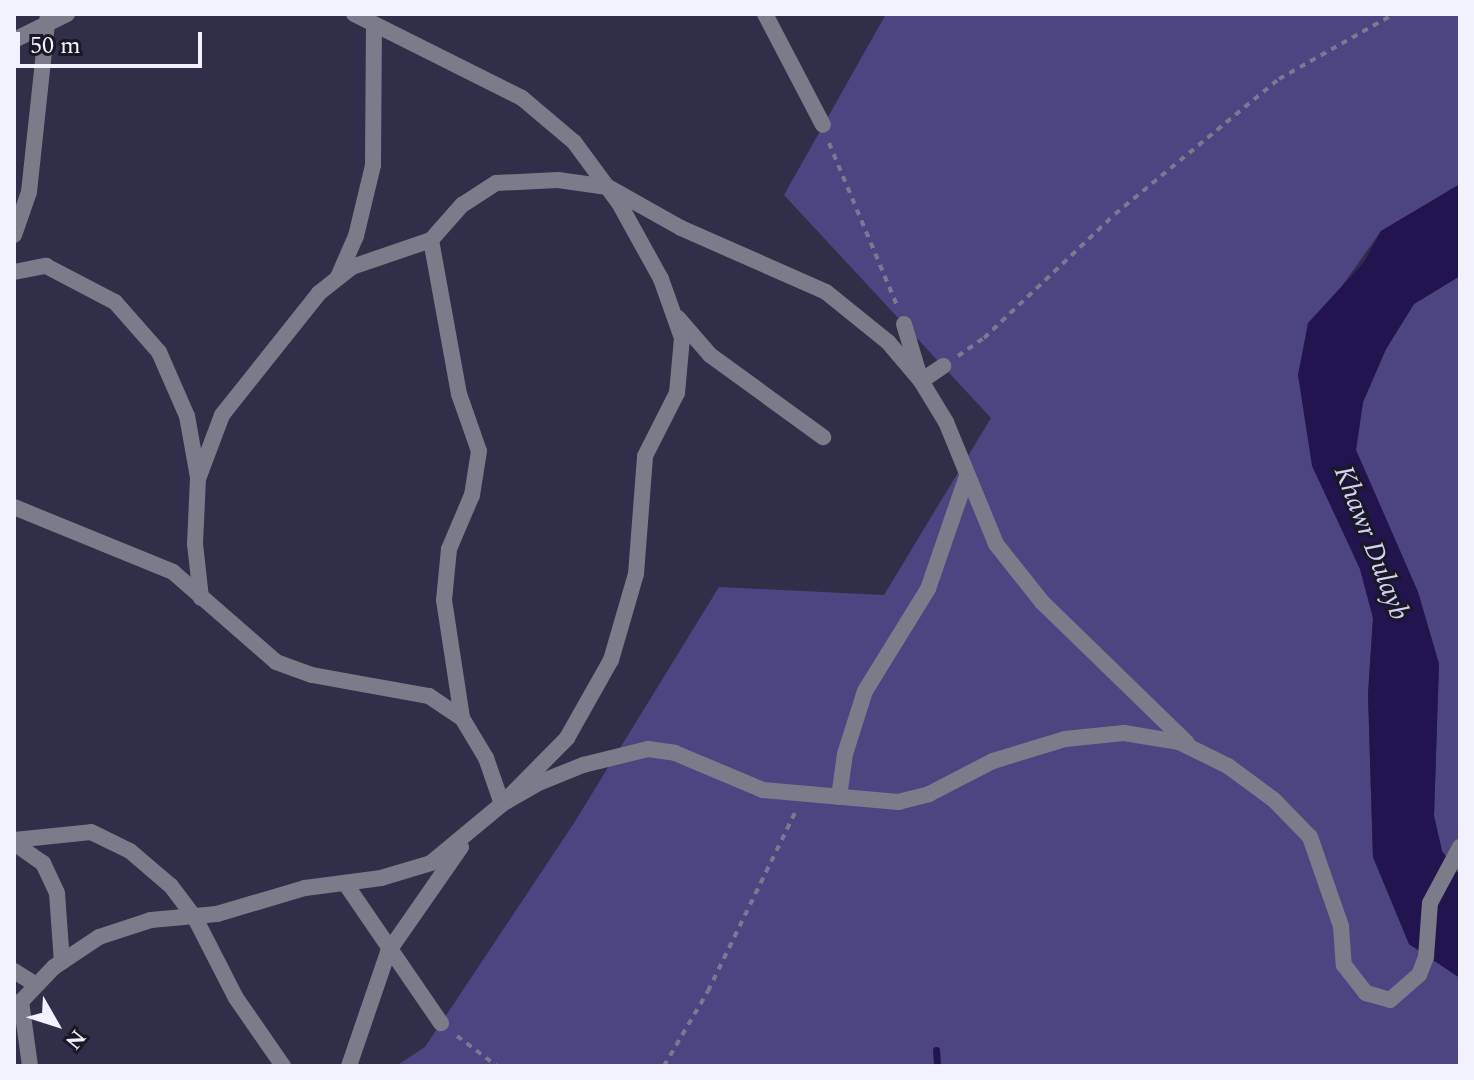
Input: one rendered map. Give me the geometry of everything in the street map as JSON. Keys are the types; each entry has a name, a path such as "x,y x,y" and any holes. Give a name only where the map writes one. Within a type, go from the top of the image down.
{"street":[{"path":"17,42 48,19 67,14"},
{"path":"30,1066 18,1005 62,962 99,937 151,920 194,916 431,863 469,836 567,738 611,660 636,574 645,456 677,393 682,338 661,279 608,187 574,142 522,98 354,14"},
{"path":"765,14 823,125"},
{"path":"14,235 29,192 48,19"},
{"path":"337,278 356,236 373,165 374,25"},
{"path":"198,479 222,415 319,293 352,267 431,240 462,205 496,183 558,180 608,187 681,228 826,292 888,342 921,381 946,422 996,544 1042,602 1194,749"},
{"path":"431,240 459,394 479,451 472,495 449,549 444,600 462,718 486,758 502,804"},
{"path":"14,272 46,266 81,280 124,312 159,352 187,416 198,479 195,544 201,598"},
{"path":"672,310 710,355 823,437"},
{"path":"904,324 921,381"},
{"path":"921,381 943,366"},
{"path":"839,797 845,754 865,691 928,589 967,476"},
{"path":"14,507 173,572 276,662 312,675 429,696 462,718"},
{"path":"502,804 583,765 648,749 675,753 763,790 898,802 929,794 993,761 1065,739 1124,733 1194,749 1228,766 1274,800 1310,837 1341,926 1344,965 1366,993 1390,1000 1419,975 1426,957 1430,903 1460,847"},
{"path":"14,842 91,832 130,851 171,886 194,916 236,998 283,1066"},
{"path":"349,1066 388,952 469,836"},
{"path":"14,842 43,863 57,893 62,962"},
{"path":"345,883 388,952 441,1023"},
{"path":"14,971 36,985"}],"path":[{"path":"943,366 984,338 1115,214 1279,79 1394,14"},
{"path":"823,125 851,206 904,324"},
{"path":"664,1066 708,991 743,909 805,794"},
{"path":"441,1023 497,1066"}],"shaded area":[{"path":"886,14 1460,14 1460,184 1381,231 1342,286 1298,375 1338,520 1360,569 1373,618 1368,694 1373,857 1409,944 1460,978 1460,1066 396,1066 425,1047 574,823 719,587 884,595 991,418 784,195"},
{"path":"1460,276 1460,876 1442,851 1434,816 1439,664 1418,592 1356,450 1363,402 1386,349 1414,304"}],"water":[{"name":"Khawr Dulayb","path":"1460,184 1460,276 1414,304 1386,349 1363,402 1356,450 1418,592 1439,664 1434,816 1442,851 1460,876 1460,978 1409,944 1373,857 1368,694 1373,618 1360,569 1312,466 1298,375 1308,323 1364,262 1381,231"}],"waterway":[{"path":"936,1050 937,1066"}]}
